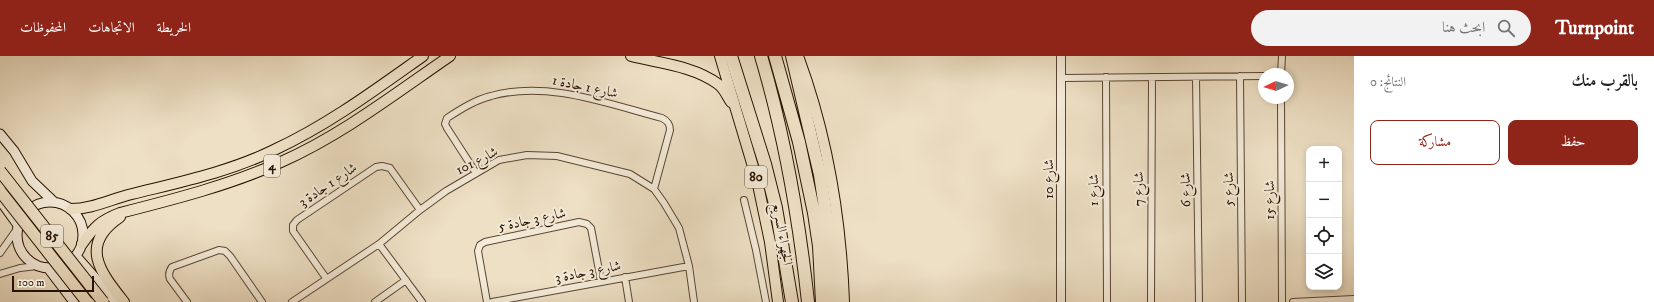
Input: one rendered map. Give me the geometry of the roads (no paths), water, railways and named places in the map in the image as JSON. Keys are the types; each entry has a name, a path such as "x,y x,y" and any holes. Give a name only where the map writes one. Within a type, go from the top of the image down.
{"highway":[{"path":"731,56 765,164 776,208 792,302"},
{"name":"الجهراء السريع","path":"761,56 780,124 794,193 808,302"},
{"path":"775,56 792,119 814,213 819,246 822,302"},
{"path":"792,56 820,175 830,240 834,302"},
{"name":"85","path":"0,171 103,302"},
{"name":"85","path":"0,191 87,302"}],"main road":[{"name":"4","path":"70,209 89,207 131,194 196,179 274,151 334,118 423,56"},
{"name":"4","path":"76,256 82,244 95,226 106,218 220,186 254,174 283,161 357,120 450,56"},
{"path":"631,56 687,69 706,77 720,85 739,115"},
{"name":"الجهراء السريع","path":"720,56 739,115 757,180 770,242 778,302"},
{"path":"798,56 815,108 829,169 839,239 844,302"},
{"path":"0,134 14,151 32,181 54,202"},
{"path":"0,200 18,227"},
{"path":"70,209 63,204 54,202 39,203 30,208 23,216 18,227 16,237 19,249 26,259 37,266 48,268 63,266 76,256 116,302"},
{"name":"4","path":"70,209 79,219 82,227 82,244"},
{"path":"124,302 102,274 97,260 97,250 99,240 108,226 122,215 134,209"},
{"path":"48,268 74,302"}],"street":[{"name":"شارع 10","path":"1061,302 1062,56"},
{"path":"1281,68 1282,56"},
{"name":"شارع 5","path":"1240,76 1242,302"},
{"path":"1062,78 1258,76"},
{"name":"شارع 1","path":"1106,77 1107,302"},
{"name":"شارع 7","path":"1151,302 1152,77"},
{"name":"شارع 6","path":"1196,77 1199,302"},
{"name":"شارع 1 جادة 1","path":"476,173 447,128 447,118 466,106 490,96 517,91 558,92 667,120 670,125 670,130 654,189"},
{"name":"شارع 15","path":"1281,104 1282,302"},
{"name":"شارع 101","path":"292,302 379,244 420,210 446,191 498,160 527,155 557,156 630,174 654,189 679,228 688,266 694,302"},
{"name":"شارع 1 جادة 3","path":"326,278 293,232 293,225 297,220 376,167 382,166 390,168 420,210"},
{"path":"744,200 766,302"},
{"name":"شارع 3 جادة 5","path":"487,302 478,251 482,244 485,242 579,222 587,224 591,228 601,281"},
{"path":"0,254 18,227"},
{"path":"379,244 422,302"},
{"path":"187,302 168,276 170,270 172,267 219,250 225,251 230,256 262,302"},
{"path":"0,274 20,268 37,266"},
{"name":"شارع 3 جادة 3","path":"492,302 688,266"},
{"path":"625,277 629,302"},
{"path":"375,302 406,280"},
{"path":"1293,302 1344,301 1354,299"}]}
